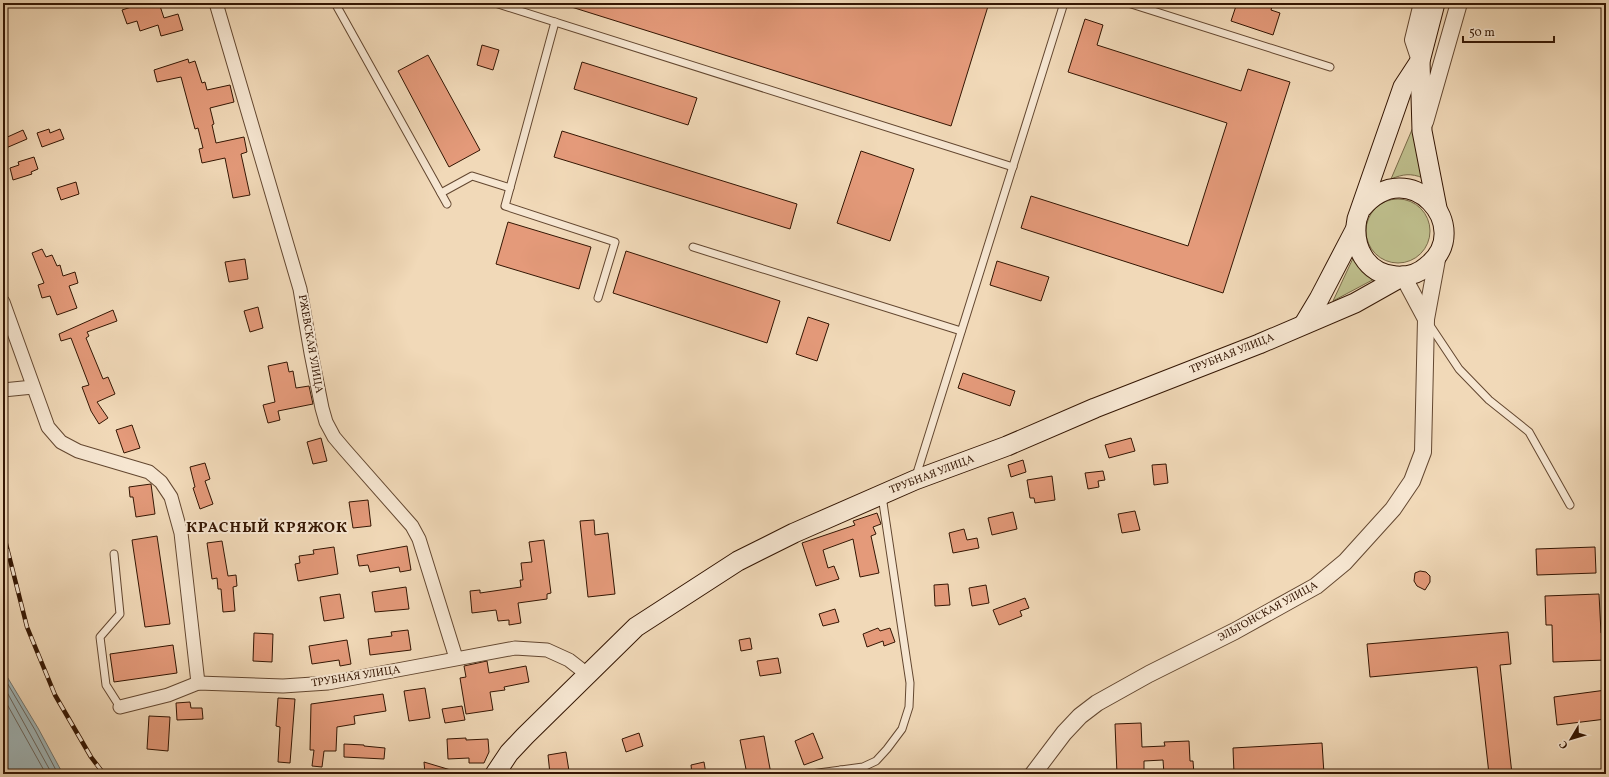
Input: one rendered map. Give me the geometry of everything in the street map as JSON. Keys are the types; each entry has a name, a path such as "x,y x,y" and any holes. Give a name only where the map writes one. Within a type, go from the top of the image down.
{"main road":[{"path":"1355,230 1359,251 1365,261 1384,274 1403,276 1422,271 1438,254 1444,236 1443,225 1437,208 1422,131 1420,61 1435,3"},
{"path":"1304,324 1319,299 1355,230 1357,219 1403,88 1420,61"},
{"path":"1362,208 1376,194 1397,188 1414,190 1422,194 1437,208"},
{"name":"ТРУБНАЯ УЛИЦА","path":"495,774 509,753 636,627 738,561 794,533 915,480 1007,446 1095,408 1260,344 1355,303 1403,276"}],"street":[{"name":"РЖЕВСКАЯ УЛИЦА","path":"216,3 300,289 312,361 326,422 334,437 412,526 419,540 456,658"},
{"path":"1420,61 1414,40 1422,3"},
{"path":"1422,131 1459,3"},
{"name":"ЭЛЬТОНСКАЯ УЛИЦА","path":"1033,774 1064,733 1080,716 1097,703 1149,674 1236,631 1316,586 1345,562 1393,510 1412,481 1423,452 1426,319 1438,254"},
{"path":"1403,276 1426,319"},
{"path":"3,302 48,427 61,442 78,451 94,457 149,472 161,482 171,497 181,533 198,683"},
{"path":"3,390 33,387"},
{"name":"ТРУБНАЯ УЛИЦА","path":"120,707 168,695 198,683 283,686 328,683 515,648 547,650 569,660 587,674"}],"lane":[{"path":"335,3 447,204"},
{"path":"495,3 1013,167"},
{"path":"915,480 1064,3"},
{"path":"1128,3 1330,67"},
{"path":"555,22 506,206 615,242 598,298"},
{"path":"441,193 472,176 510,188"},
{"path":"693,247 961,331"},
{"path":"1426,319 1459,369 1489,400 1529,432 1570,505"},
{"path":"811,774 841,772 863,767 876,761 902,729 909,707 910,683 882,494"},
{"path":"114,554 120,614 100,637 106,685 120,707"}],"green space":[{"path":"1414,125 1423,178 1415,175 1407,175 1391,179"},
{"path":"1392,199 1404,199 1421,208 1428,219 1430,231 1428,243 1421,254 1404,263 1392,263 1380,258 1371,249 1366,237 1366,225 1371,213 1380,204"},
{"path":"1355,254 1378,277 1333,301"}],"water":[{"path":"3,670 38,728 63,774 3,774"}],"building":[{"path":"144,3 159,3 164,18 178,14 183,30 161,36 158,25 140,31 137,21 127,24 122,10"},
{"path":"565,3 989,3 951,126 565,5"},
{"path":"1237,3 1273,3 1271,10 1280,13 1273,35 1231,21"},
{"path":"1085,19 1103,25 1097,45 1241,91 1248,69 1290,82 1223,293 1021,228 1031,196 1188,246 1227,123 1068,72"},
{"path":"482,45 499,50 493,70 477,65"},
{"path":"428,55 480,150 449,167 398,71"},
{"path":"188,59 189,63 195,61 202,83 205,82 207,90 230,85 234,102 210,108 214,124 212,125 216,143 244,137 247,152 241,154 250,195 233,198 225,158 202,163 199,149 203,148 198,128 195,129 181,77 157,82 154,70"},
{"path":"582,62 697,98 688,125 574,89"},
{"path":"49,129 50,133 60,129 64,139 42,147 37,133"},
{"path":"23,130 27,139 6,148 3,139"},
{"path":"562,131 797,204 790,229 554,157"},
{"path":"861,151 914,169 890,241 837,223"},
{"path":"34,157 38,169 31,172 32,174 13,180 10,168 19,165 18,162"},
{"path":"76,182 79,194 61,200 57,188"},
{"path":"508,222 591,247 579,289 496,264"},
{"path":"42,249 46,257 52,255 57,266 60,265 63,276 75,272 78,283 69,286 77,308 57,315 50,296 42,298 38,285 44,283 32,253"},
{"path":"626,251 780,301 767,343 613,293"},
{"path":"245,259 248,279 229,282 225,262"},
{"path":"997,261 1049,277 1041,301 990,285"},
{"path":"258,307 263,328 250,332 244,311"},
{"path":"113,310 117,321 87,332 89,336 86,338 103,379 108,377 115,394 97,402 108,418 99,424 91,411 82,387 89,385 71,338 61,341 59,334"},
{"path":"808,317 829,324 817,361 796,354"},
{"path":"287,362 289,372 293,371 296,388 309,386 313,404 278,411 280,420 268,423 263,405 275,402 268,366"},
{"path":"963,373 1015,391 1010,406 958,388"},
{"path":"132,425 140,448 124,453 116,430"},
{"path":"321,438 327,461 313,464 307,442"},
{"path":"1131,438 1135,451 1109,458 1105,445"},
{"path":"1023,460 1026,472 1011,477 1008,465"},
{"path":"205,463 210,479 205,481 213,504 200,509 193,488 195,487 190,467"},
{"path":"1166,464 1168,483 1154,485 1152,465"},
{"path":"1103,471 1105,480 1098,481 1099,487 1088,489 1085,473"},
{"path":"1052,476 1055,500 1035,503 1034,498 1030,498 1027,480"},
{"path":"151,484 155,514 136,517 133,497 130,497 129,487"},
{"path":"368,500 371,526 353,528 349,502"},
{"path":"1135,511 1140,530 1122,533 1118,514"},
{"path":"1013,512 1017,529 992,535 988,518"},
{"path":"877,513 881,524 873,527 876,534 871,536 879,573 860,577 853,539 823,550 828,568 834,566 839,579 816,586 802,543 855,525 853,521"},
{"path":"594,520 595,535 608,533 615,594 588,597 580,521"},
{"path":"964,529 967,540 977,538 979,548 953,553 949,533"},
{"path":"157,536 170,624 145,627 132,540"},
{"path":"544,540 551,593 547,594 547,599 518,603 521,623 509,625 509,620 498,621 496,610 472,613 470,591 480,590 480,593 521,587 520,580 523,580 521,563 532,562 529,542"},
{"path":"222,541 228,576 236,575 237,586 233,587 235,611 223,612 221,589 218,589 217,578 212,579 207,543"},
{"path":"407,546 411,570 400,572 399,567 370,572 368,565 359,566 357,555"},
{"path":"334,547 338,574 298,581 295,564 300,563 299,556 314,554 313,550"},
{"path":"1595,547 1596,573 1537,575 1536,549"},
{"path":"1420,571 1426,572 1430,576 1430,582 1425,590 1417,586 1414,581 1415,573"},
{"path":"948,584 950,605 935,606 934,585"},
{"path":"986,585 989,603 972,606 969,588"},
{"path":"406,587 409,609 375,612 372,592"},
{"path":"340,594 344,618 324,621 320,597"},
{"path":"1599,594 1601,633 1604,633 1605,660 1553,662 1552,625 1546,625 1545,596"},
{"path":"1025,598 1029,608 1020,611 1022,616 999,625 993,610"},
{"path":"835,609 839,622 823,626 819,614"},
{"path":"878,628 880,631 890,628 895,642 884,646 883,641 867,647 863,634"},
{"path":"408,630 411,650 370,655 368,639 392,636 391,632"},
{"path":"1508,632 1511,664 1500,665 1512,774 1489,774 1477,667 1370,677 1367,644"},
{"path":"254,633 273,634 272,662 253,661"},
{"path":"750,638 752,649 741,651 739,640"},
{"path":"347,640 351,664 340,666 339,660 312,664 309,646"},
{"path":"173,645 177,673 114,682 110,654"},
{"path":"778,658 781,673 760,676 757,661"},
{"path":"487,661 489,673 526,666 529,682 504,687 505,690 490,692 493,710 466,714 460,678 466,677 464,666"},
{"path":"425,688 430,718 409,721 404,691"},
{"path":"1606,690 1606,719 1557,725 1554,697"},
{"path":"383,694 386,711 354,716 355,724 337,727 336,751 324,751 322,767 312,766 314,750 310,750 311,704"},
{"path":"278,698 295,699 290,763 278,762 280,727 276,726"},
{"path":"190,702 191,708 202,708 203,719 177,720 176,703"},
{"path":"462,706 465,720 445,723 442,709"},
{"path":"149,716 170,717 168,751 147,749"},
{"path":"1141,723 1142,747 1165,746 1164,742 1189,741 1190,761 1193,761 1194,774 1164,774 1163,760 1144,761 1144,774 1117,774 1115,724"},
{"path":"639,733 643,746 626,752 622,739"},
{"path":"813,733 823,758 804,765 795,741"},
{"path":"764,736 771,774 747,774 740,740"},
{"path":"466,738 466,740 488,739 489,752 484,763 469,763 469,758 448,759 447,739"},
{"path":"1322,743 1324,774 1234,774 1233,748"},
{"path":"344,744 385,748 384,759 344,757"},
{"path":"566,752 569,771 566,772 567,774 550,774 548,755"},
{"path":"424,762 454,771 454,774 425,774"},
{"path":"704,762 706,774 692,774 691,765"}],"railway":[{"path":"3,532 27,627 55,695 91,757 104,774"}],"district":[{"name":"КРАСНЫЙ КРЯЖОК","path":"267,528"}]}
